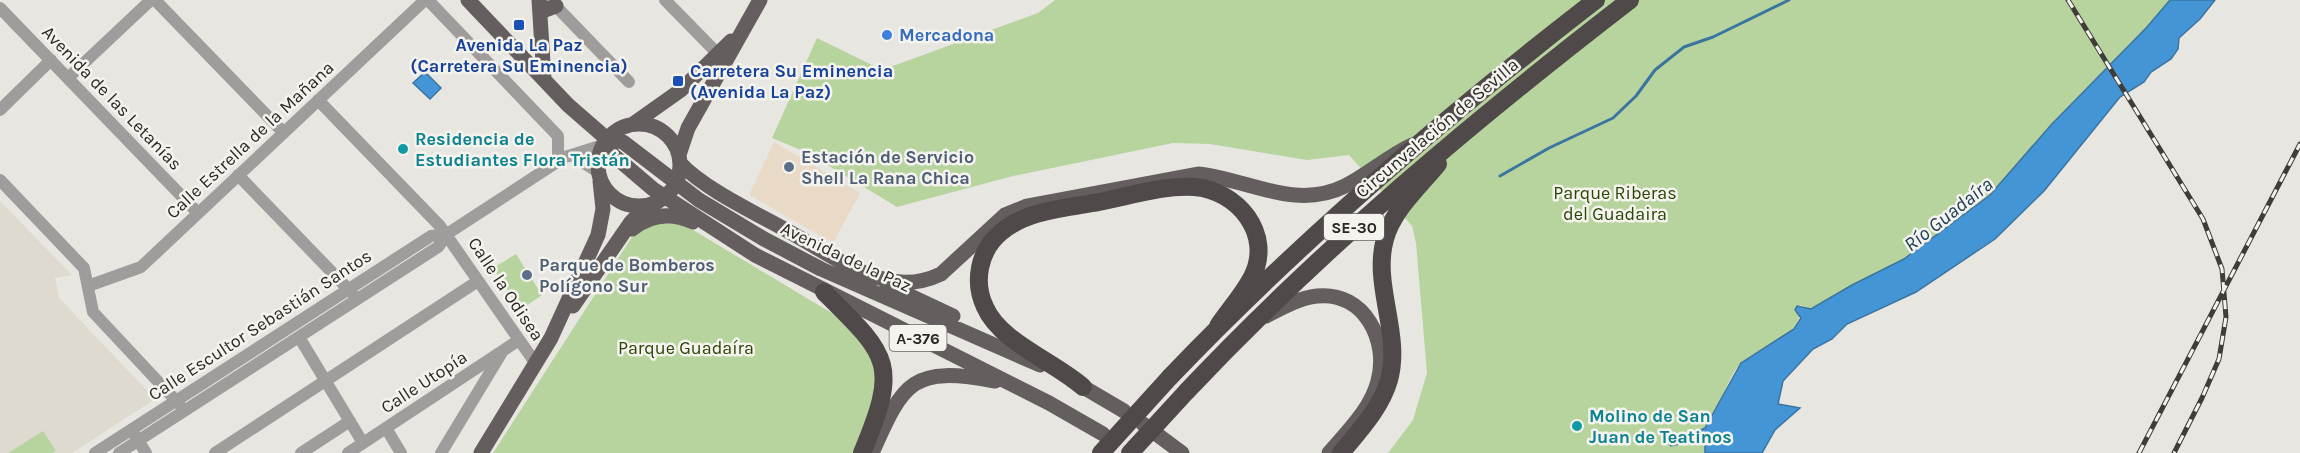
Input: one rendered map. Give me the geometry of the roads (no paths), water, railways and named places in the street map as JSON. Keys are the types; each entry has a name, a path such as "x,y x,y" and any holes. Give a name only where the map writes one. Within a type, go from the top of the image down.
{"highway":[{"name":"Circunvalación de Sevilla","path":"1101,453 1218,326 1425,138 1596,0"},
{"name":"Circunvalación de Sevilla","path":"1130,453 1250,324 1337,241 1461,134 1630,0"},
{"path":"1341,453 1376,408 1389,380 1392,355 1383,294 1382,259 1385,239 1393,220 1410,196 1461,134"},
{"path":"1083,387 1010,336 995,322 985,308 979,282 982,259 989,245 1012,224 1034,215 1165,188 1193,186 1212,189 1227,196 1240,206 1250,219 1258,244 1252,276 1218,326"},
{"path":"824,292 874,344 884,366 884,389 877,417 862,453"}],"main road":[{"name":"Avenida de la Paz","path":"468,0 605,142 612,154 666,197 739,245 824,292"},
{"path":"481,453 551,338 616,243 647,206 666,197 676,184 687,129 760,0"},
{"path":"544,80 546,4"},
{"path":"551,338 598,235 603,209 599,153 605,142 614,132 633,124 681,90 748,23"},
{"path":"633,124 648,125 662,130 673,141 680,159 748,209 856,268 983,331 1047,368"},
{"path":"856,268 895,282 928,280 952,265 988,228 1005,215 1027,206 1169,177 1209,175 1278,194 1322,195 1346,185 1389,156 1425,138"},
{"name":"Avenida de la Paz","path":"605,142 623,142 676,184 709,206 821,269 1047,368 1124,411"},
{"path":"599,176 608,193 619,201 632,206 647,206"},
{"path":"709,206 771,231 803,240"},
{"path":"616,243 642,221 665,215 689,220 739,245"},
{"name":"A-376","path":"824,292 1013,385 1103,434"},
{"path":"1250,324 1302,298 1320,295 1336,298 1356,307 1371,322 1379,338 1383,360 1378,384 1366,407 1329,453"},
{"path":"872,453 890,413 901,396 918,381 934,376 956,374 1013,385"},
{"path":"1143,424 1177,449 1182,446 1194,453"}],"street":[{"path":"68,78 153,0 284,133"},
{"path":"426,0 558,136 558,162"},
{"name":"Calle Estrella de la Mañana","path":"88,286 141,267 426,0"},
{"path":"665,0 717,54"},
{"path":"546,4 629,82"},
{"name":"Avenida de las Letanías","path":"0,8 198,213"},
{"path":"0,110 51,60"},
{"name":"Calle la Odisea","path":"318,100 447,234 536,364"},
{"name":"Calle Escultor Sebastián Santos","path":"95,453 185,410 438,247 447,234 558,162 605,142"},
{"path":"571,155 599,176"},
{"path":"238,175 357,299"},
{"path":"0,180 84,268 93,312 185,410"},
{"name":"Calle Escultor Sebastián Santos","path":"119,453 134,435 176,400 431,236 447,234"},
{"path":"215,453 478,281"},
{"path":"299,337 363,443"},
{"name":"Calle Utopía","path":"348,453 519,340"},
{"path":"441,453 502,351"},
{"path":"301,453 350,421"},
{"path":"386,428 401,453"},
{"path":"134,435 146,453"}],"water":[{"path":"2170,0 2215,0 2200,19 2179,38 2178,49 2171,59 2151,72 2144,82 2120,97 2044,191 1995,239 1916,292 1847,324 1832,339 1813,349 1783,381 1778,404 1800,408 1775,430 1762,453 1705,453 1705,444 1702,439 1671,446 1667,441 1669,437 1689,436 1705,428 1741,363 1794,329 1801,318 1795,310 1797,306 1811,309 1904,259 1990,195 2051,125 2147,27"},
{"path":"425,72 441,88 430,99 413,83"}],"waterway":[{"path":"1500,176 1549,148 1613,118 1636,96 1655,70 1684,47 1713,37 1789,0"}],"railway":[{"path":"2068,0 2203,219 2222,269 2226,317 2219,359 2174,453"},
{"path":"2139,453 2300,144"}],"place":[{"name":"Avenida La Paz (Carretera Su Eminencia)","path":"519,25"},
{"name":"Mercadona","path":"887,35"},
{"name":"Carretera Su Eminencia (Avenida La Paz)","path":"678,81"},
{"name":"Residencia de Estudiantes Flora Tristán","path":"403,149"},
{"name":"Estación de Servicio Shell La Rana Chica","path":"789,167"},
{"name":"Parque de Bomberos Polígono Sur","path":"527,275"},
{"name":"Molino de San Juan de Teatinos","path":"1577,426"}],"park label":[{"name":"Parque Riberas del Guadaira","path":"1615,203"},
{"name":"Parque Guadaíra","path":"686,348"}],"water label":[{"name":"Río Guadaíra","path":"1948,214"}]}
